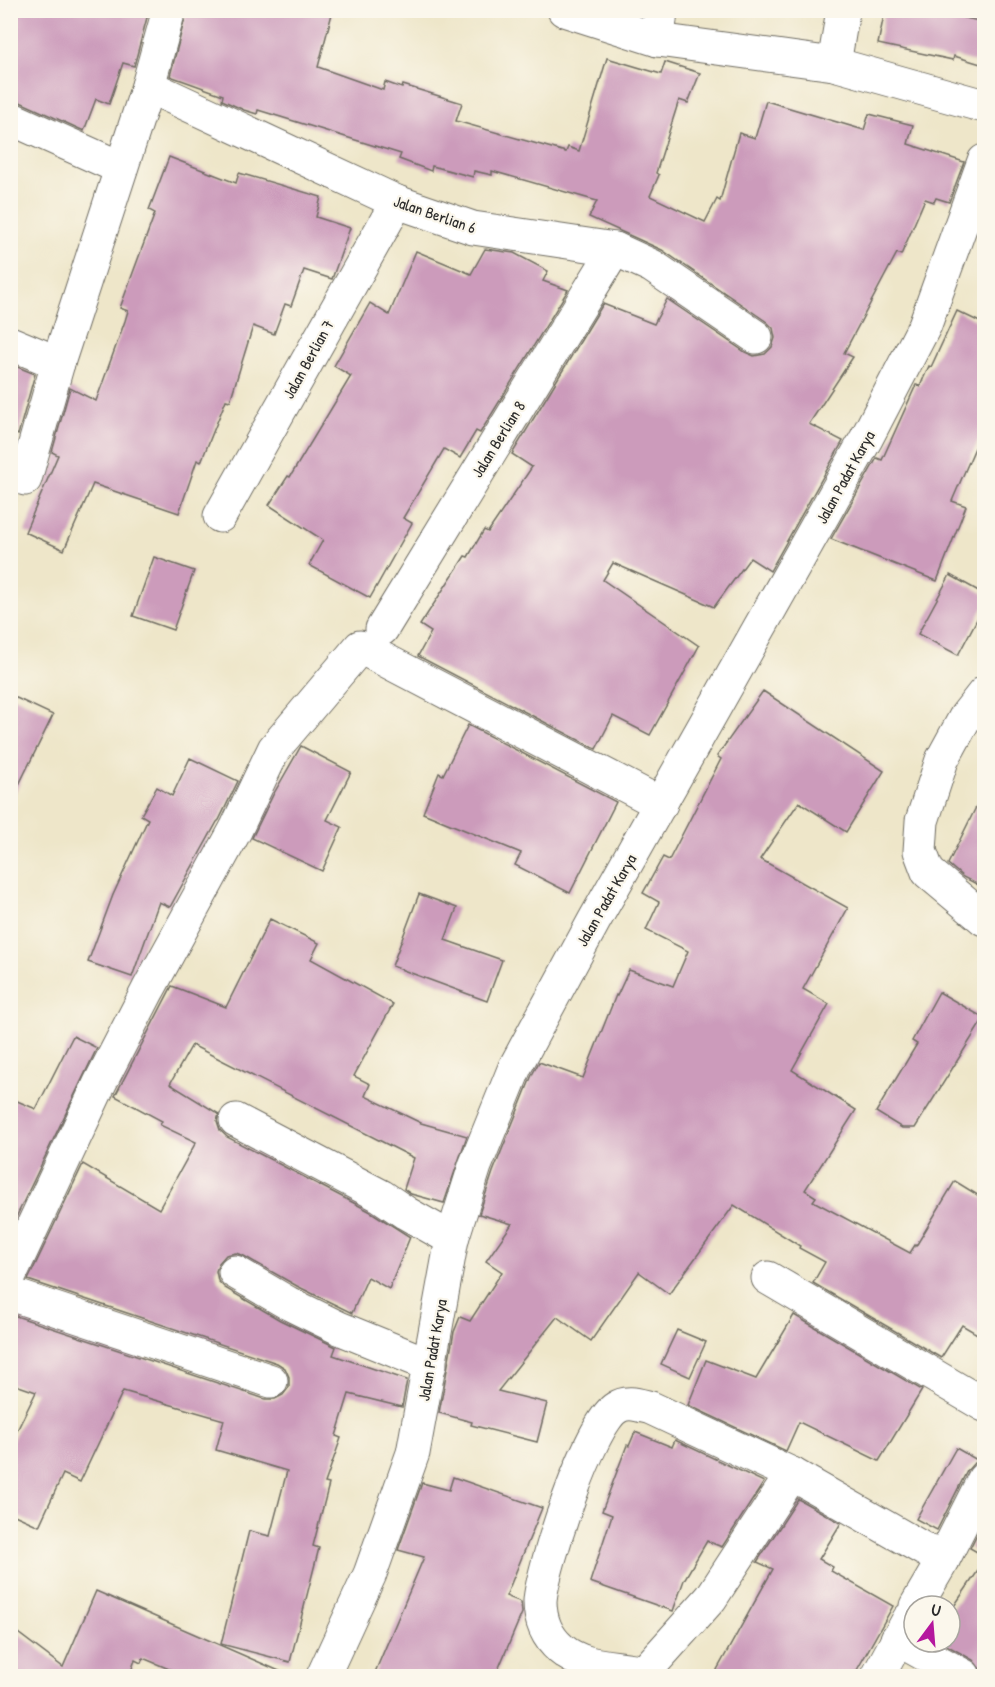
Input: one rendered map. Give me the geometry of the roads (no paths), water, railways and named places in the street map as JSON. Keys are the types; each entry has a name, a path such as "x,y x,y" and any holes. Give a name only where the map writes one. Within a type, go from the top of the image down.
{"street":[{"path":"25,479 58,363 148,86 169,10"},
{"path":"564,10 660,25 834,64 984,106"},
{"path":"834,64 843,10"},
{"name":"Jalan Berlian 6","path":"148,86 396,202 473,228 615,249 652,266 756,337"},
{"path":"10,118 121,168"},
{"name":"Jalan Padat Karya","path":"322,1677 370,1574 413,1453 452,1239 475,1167 515,1067 594,921 866,439 925,325 984,161"},
{"name":"Jalan Berlian 7","path":"220,516 396,202"},
{"name":"Jalan Berlian 8","path":"382,629 615,249"},
{"path":"10,343 58,363"},
{"path":"10,1275 100,1083 236,829 274,748 360,647 661,804"},
{"path":"984,693 966,716 942,760 922,821 920,851 928,872 984,919"},
{"path":"236,1120 381,1196 452,1239"},
{"path":"235,1272 288,1303 339,1328 430,1365"},
{"path":"768,1278 984,1405"},
{"path":"10,1294 271,1381"},
{"path":"792,1474 711,1598 642,1674 626,1667 588,1664 562,1650 544,1628 540,1601 563,1511 601,1426 615,1408 630,1403 651,1408 792,1474 943,1560"},
{"path":"923,1594 984,1479"},
{"path":"878,1677 902,1630"},
{"path":"897,1639 964,1677"}]}
